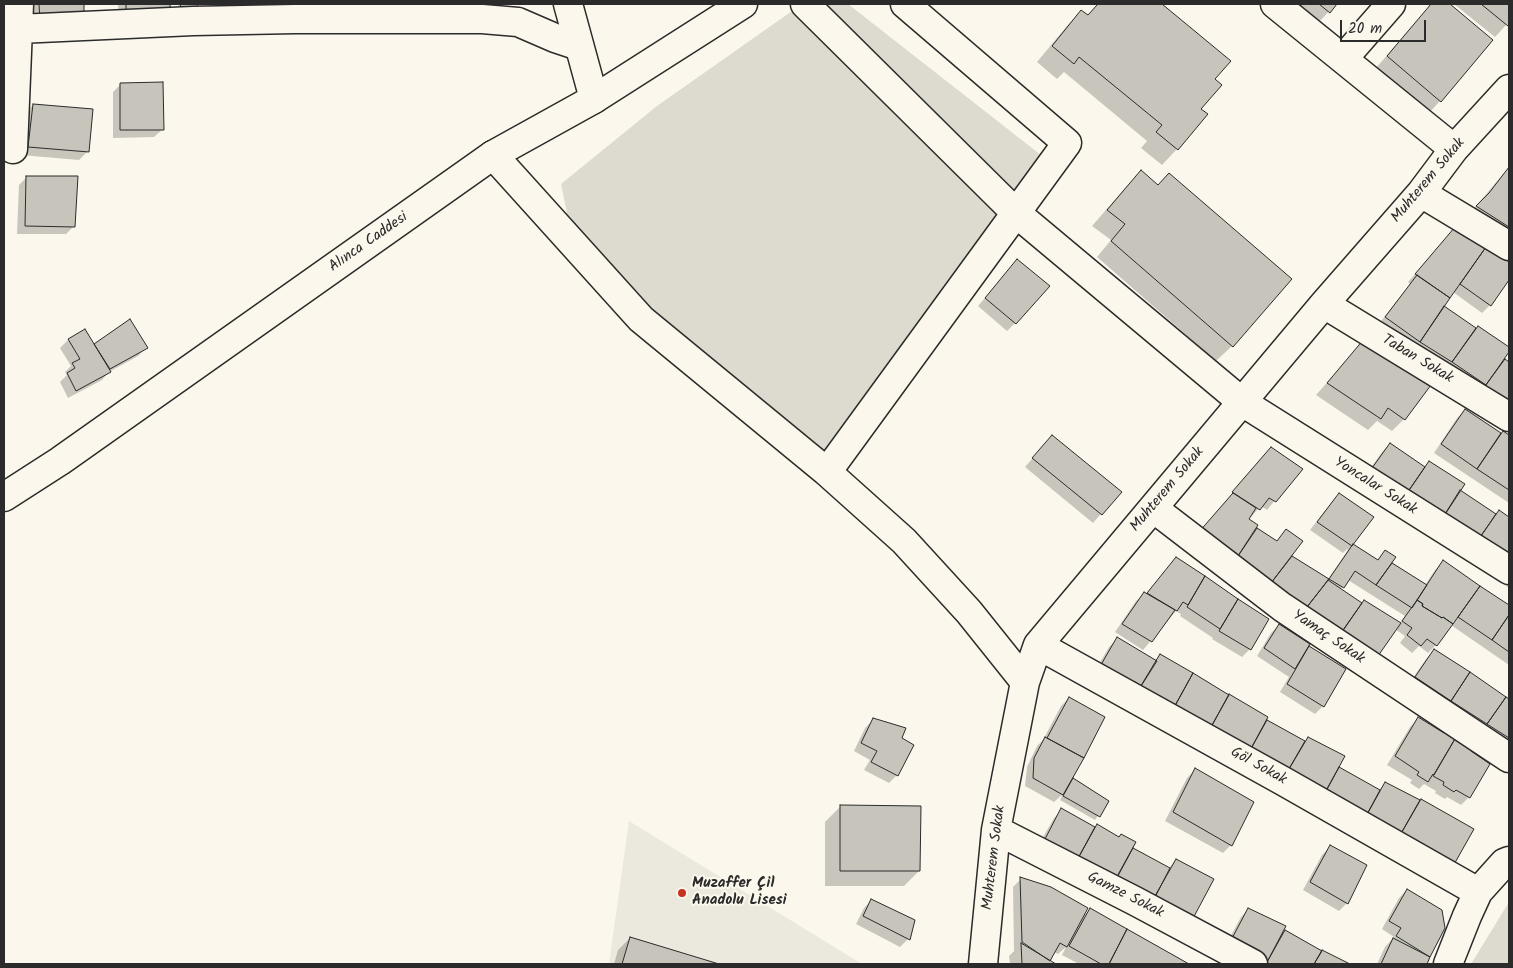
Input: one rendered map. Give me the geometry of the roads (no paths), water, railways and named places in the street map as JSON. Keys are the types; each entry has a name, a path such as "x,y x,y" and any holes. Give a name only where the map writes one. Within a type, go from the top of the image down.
{"street":[{"path":"568,4 594,99"},
{"name":"Alınca Caddesi","path":"4,497 60,461 493,155 594,99 743,4"},
{"name":"Yoncalar Sokak","path":"804,4 1016,213 1242,402 1509,570"},
{"path":"827,472 1067,143 905,4"},
{"path":"1275,4 1454,149"},
{"path":"1343,59 1391,4"},
{"path":"13,149 18,16 193,21 482,19 518,22 555,38 580,46"},
{"name":"Muhterem Sokak","path":"983,964 996,830 1025,682 1038,645 1324,304 1421,193 1454,149 1509,89"},
{"path":"493,155 641,319 827,472 904,541 970,612 1025,682"},
{"path":"1421,193 1509,246"},
{"name":"Taban Sokak","path":"1324,304 1509,416"},
{"name":"Yamaç Sokak","path":"1153,508 1282,607 1509,758"},
{"name":"Göl Sokak","path":"1038,645 1478,892"},
{"name":"Gamze Sokak","path":"996,830 1253,964"},
{"path":"1448,964 1478,892 1504,863 1509,861"}],"place":[{"name":"Muzaffer Çil Anadolu Lisesi","path":"682,893"}]}
